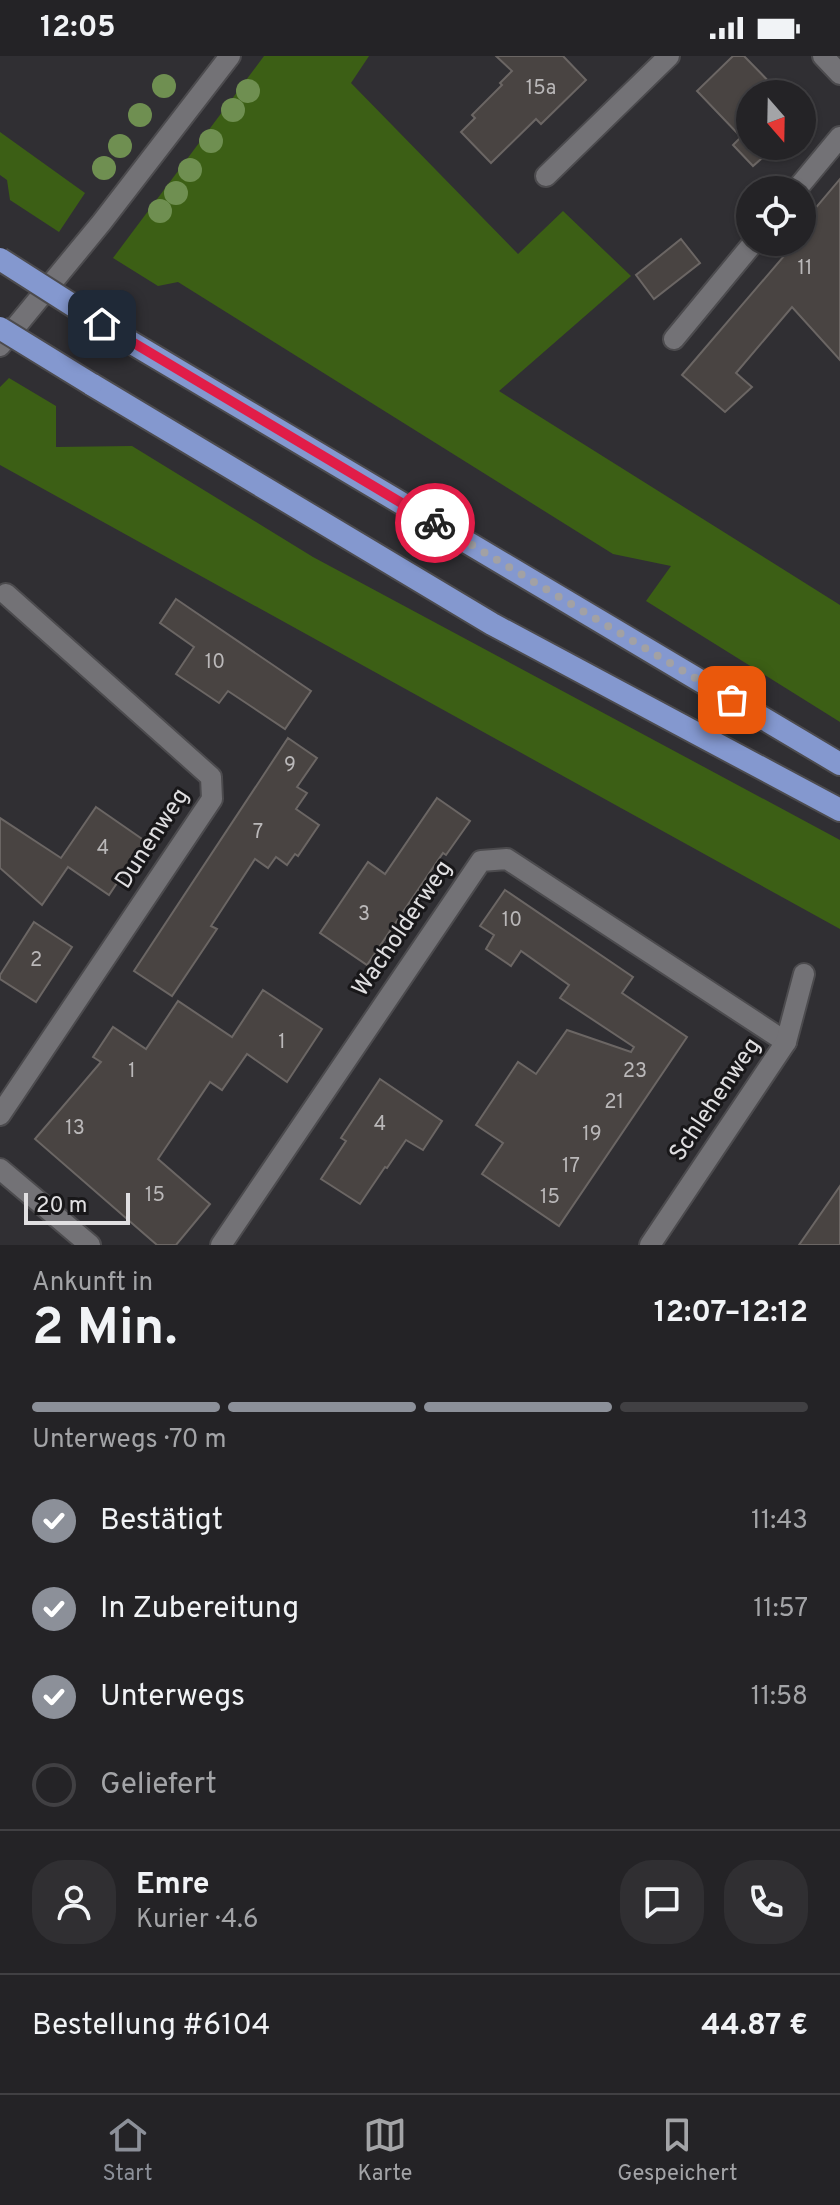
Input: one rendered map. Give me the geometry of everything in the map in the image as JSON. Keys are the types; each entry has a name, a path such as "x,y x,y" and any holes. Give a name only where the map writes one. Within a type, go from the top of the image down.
{"highway":[{"path":"0,259 127,340 840,764"},
{"path":"0,328 492,624 840,810"}],"street":[{"path":"0,346 102,222 230,56"},
{"path":"546,176 669,56"},
{"path":"823,56 840,74"},
{"path":"808,176 840,137"},
{"path":"674,339 742,256"},
{"name":"Dunenweg","path":"0,1115 212,799 211,777 6,594"},
{"name":"Wacholderweg","path":"221,1245 481,861 507,859 786,1042"},
{"name":"Schlehenweg","path":"650,1245 786,1042 804,974"},
{"path":"0,1169 90,1245"}],"green space":[{"path":"264,56 369,56 351,83 518,254 563,211 631,276 499,391 840,605 840,722 646,601 671,566 613,554 178,282 158,286 113,258"},
{"path":"0,132 85,193 59,232 10,200 7,180 0,175"},
{"path":"9,378 56,406 56,447 132,446 313,557 840,840 840,929 0,465 0,387"}],"building":[{"path":"496,56 563,56 586,80 541,124 536,119 491,163 461,132 475,118 472,115 512,71"},
{"path":"733,56 744,56 767,80 736,80 736,132 697,91"},
{"path":"840,179 840,360 792,307 736,373 752,387 725,412 682,375 784,256 816,256 816,207"},
{"path":"681,239 700,263 654,299 636,275"},
{"path":"176,599 311,691 285,729 228,691 219,703 176,674 194,647 160,623"},
{"path":"288,738 317,758 297,787 307,793 296,809 319,825 298,856 295,854 287,865 276,857 268,868 255,859 211,926 217,929 172,996 134,971"},
{"path":"437,798 470,821 446,855 443,853 367,965 320,933 368,862 385,874"},
{"path":"96,807 145,841 109,895 68,867 42,905 0,868 0,818 61,858"},
{"path":"505,890 633,977 622,993 687,1037 559,1226 482,1174 503,1143 476,1125 518,1062 536,1074 567,1030 631,1052 634,1047 560,998 569,985 521,951 511,966 486,949 494,935 480,926"},
{"path":"34,922 72,947 36,1002 0,979"},
{"path":"263,990 322,1029 287,1082 247,1054 222,1090 210,1082 158,1159 210,1204 176,1245 157,1245 35,1139 101,1062 93,1057 113,1027 146,1049 178,1001 232,1037"},
{"path":"380,1079 442,1121 423,1150 406,1140 360,1204 321,1179 346,1141 341,1138"},
{"path":"840,1186 840,1245 799,1245"}],"way so far":[{"path":"435,523 732,700"}],"route":[{"path":"102,324 435,523"}]}
